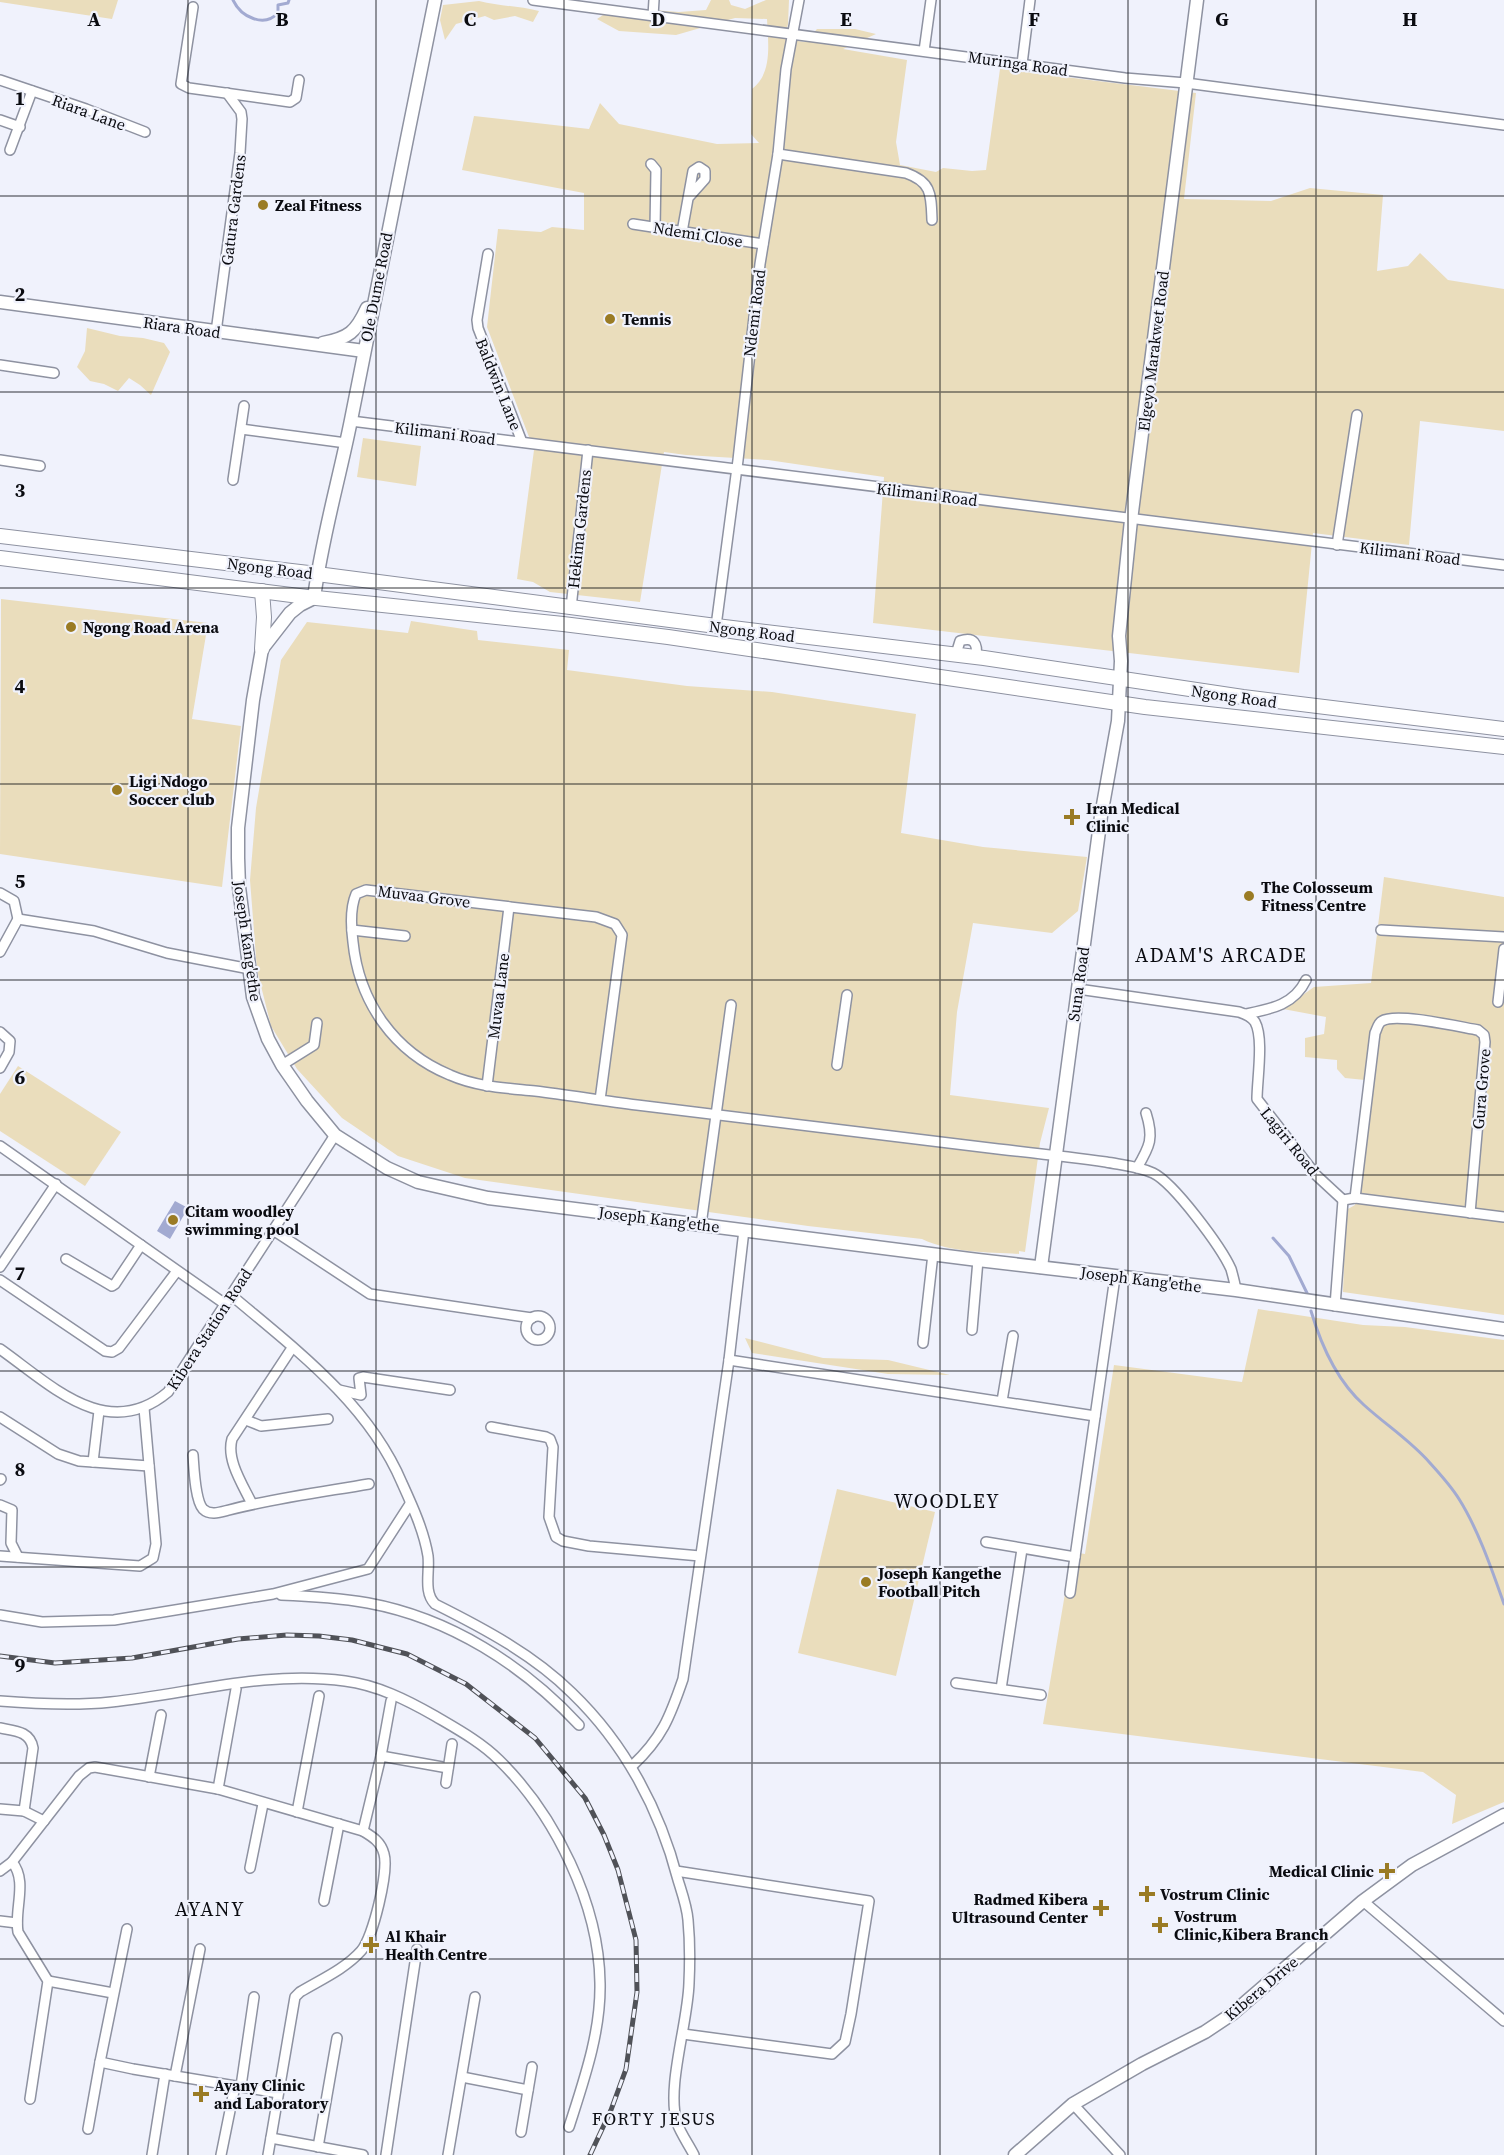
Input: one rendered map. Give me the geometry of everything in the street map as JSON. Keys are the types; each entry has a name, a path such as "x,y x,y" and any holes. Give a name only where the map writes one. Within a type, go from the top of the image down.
{"main road":[{"name":"Ngong Road","path":"0,536 956,654 1243,698 1504,729"},
{"name":"Ngong Road","path":"0,558 314,598 656,636 1219,716 1504,747"},
{"path":"262,591 264,617 262,649"}],"street":[{"name":"Ole Dume Road","path":"314,598 322,541 351,421 374,292 435,0"},
{"name":"Muringa Road","path":"533,0 1504,125"},
{"path":"653,16 654,0"},
{"name":"Ndemi Road","path":"716,626 763,244 778,153 786,69 799,0"},
{"path":"924,51 931,0"},
{"path":"1022,64 1030,0"},
{"name":"Elgeyo Marakwet Road","path":"1119,702 1119,636 1131,520 1197,0"},
{"path":"193,7 181,84 189,88 290,102 296,98 299,80"},
{"name":"Riara Lane","path":"0,80 145,132"},
{"path":"10,150 32,91"},
{"name":"Gatura Gardens","path":"216,332 240,153 242,118 241,112 227,93"},
{"path":"0,120 20,128"},
{"path":"778,153 906,173 917,177 925,183 930,192 932,220"},
{"path":"651,164 656,170 655,228"},
{"path":"682,232 688,198"},
{"name":"Ndemi Close","path":"633,224 763,244"},
{"name":"Baldwin Lane","path":"488,254 477,320 478,328 522,442"},
{"path":"313,345 337,340 348,336 355,330 374,292"},
{"name":"Riara Road","path":"0,302 364,351"},
{"path":"0,365 54,373"},
{"path":"232,480 244,406"},
{"path":"1337,545 1357,415"},
{"name":"Kilimani Road","path":"351,421 1504,565"},
{"path":"241,429 346,443"},
{"name":"Hekima Gardens","path":"571,608 588,450"},
{"path":"0,460 40,466"},
{"path":"262,649 290,613 314,598"},
{"name":"Joseph Kang'ethe","path":"262,649 253,700 238,828 239,887 253,997 261,1023 282,1065 307,1101 335,1135 387,1168 418,1182 488,1198 1115,1277 1236,1290 1504,1329"},
{"name":"Suna Road","path":"1041,1267 1101,816 1118,721 1119,702"},
{"name":"Muvaa Grove","path":"366,890 509,907 607,920 615,924 621,932 600,1100 487,1086 453,1077 424,1062 404,1047 378,1017 358,977 352,930 354,900 358,891 366,890"},
{"path":"0,893 14,901 18,919 0,952"},
{"name":"Muvaa Lane","path":"487,1086 509,907"},
{"path":"18,919 94,931 167,953 250,969"},
{"path":"352,930 405,936"},
{"path":"1381,930 1504,937"},
{"path":"1498,1002 1504,949"},
{"path":"1078,989 1246,1014 1286,1003 1301,990 1306,980"},
{"path":"837,1065 847,995"},
{"path":"701,1225 731,1005"},
{"name":"Lagiri Road","path":"1246,1014 1254,1020 1258,1031 1257,1099 1316,1175 1343,1200"},
{"name":"Gura Grove","path":"1355,1198 1375,1033 1383,1020 1400,1017 1478,1030 1484,1035 1470,1213"},
{"path":"282,1065 314,1045 317,1023"},
{"path":"0,1032 10,1041 11,1046 0,1068"},
{"path":"600,1100 1137,1168 1159,1176 1180,1198 1218,1246 1231,1270 1236,1290"},
{"path":"1137,1168 1150,1144 1151,1129 1146,1113"},
{"name":"Kibera Station Road","path":"0,1349 81,1405 99,1411 122,1413 155,1403 168,1392 335,1135"},
{"path":"0,1146 225,1304"},
{"path":"0,1267 56,1184"},
{"path":"1335,1306 1343,1200 1355,1198 1504,1217"},
{"path":"273,1230 370,1294 532,1318"},
{"path":"632,1766 650,1749 662,1732 683,1679 729,1360 744,1230"},
{"path":"66,1259 112,1286 141,1245"},
{"path":"923,1343 933,1254"},
{"path":"972,1330 978,1260"},
{"path":"0,1280 105,1351 112,1352 119,1348 177,1270"},
{"path":"1070,1593 1115,1277"},
{"path":"231,1295 318,1369 339,1390 387,1454 402,1482 428,1556 428,1584 431,1600 507,1643 571,1691 604,1728 632,1766 669,1845 688,1917 689,1984 674,2108 678,2124 694,2155"},
{"path":"1002,1401 1013,1336"},
{"path":"252,1504 230,1452 232,1439 292,1348"},
{"path":"729,1360 1095,1416"},
{"path":"339,1390 361,1395 359,1378 363,1377 450,1389"},
{"path":"0,1556 140,1566 153,1558 156,1544 144,1408"},
{"path":"93,1462 99,1411"},
{"path":"0,1417 58,1454 79,1461 149,1466"},
{"path":"246,1420 261,1426 328,1419"},
{"path":"491,1427 550,1439 553,1447 549,1517 556,1537 563,1541 589,1546 700,1556"},
{"path":"193,1455 198,1499 203,1509 215,1513 252,1504 369,1484"},
{"path":"0,1504 12,1510 11,1543 18,1557"},
{"path":"0,1616 42,1622 114,1620 273,1594 368,1569 410,1504"},
{"path":"986,1542 1075,1557"},
{"path":"1001,1689 1022,1549"},
{"path":"273,1594 370,1603 434,1623 485,1648 537,1683 579,1725"},
{"path":"0,1701 82,1704 111,1702 258,1679 346,1681 388,1692 431,1714 476,1742 499,1760 542,1810 556,1833 572,1864 595,1939 600,1980 600,2006 594,2041 569,2127"},
{"path":"956,1683 1041,1695"},
{"path":"218,1789 236,1689"},
{"path":"297,1812 319,1696"},
{"path":"363,1831 381,1756 391,1701"},
{"path":"149,1777 161,1715"},
{"path":"0,1728 23,1733 32,1742 24,1811"},
{"path":"446,1783 452,1744"},
{"path":"381,1756 448,1768"},
{"path":"0,1871 12,1862 79,1776 90,1768 218,1789 263,1804 363,1831 379,1843 386,1862 374,1926 367,1943 356,1956 295,1997 268,2155"},
{"path":"250,1868 263,1804"},
{"path":"0,1809 24,1811 44,1821"},
{"name":"Kibera Drive","path":"1015,2155 1073,2104 1142,2064 1205,2032 1232,2014 1364,1901 1412,1865 1504,1815"},
{"path":"324,1901 339,1824"},
{"path":"12,1862 19,1872 20,1879 17,1923 20,1936 48,1982 30,2099"},
{"path":"676,1871 869,1901 851,2014 844,2042 838,2050 832,2054 683,2034"},
{"path":"1364,1901 1504,2021"},
{"path":"0,1921 17,1923"},
{"path":"88,2129 127,1929"},
{"path":"152,2155 200,1948"},
{"path":"386,2155 417,1949"},
{"path":"48,1982 114,1993"},
{"path":"221,2155 238,2086 254,1997"},
{"path":"448,2155 475,1997"},
{"path":"318,2147 337,2038"},
{"path":"100,2062 278,2093"},
{"path":"521,2132 532,2067"},
{"path":"462,2077 528,2090"},
{"path":"1073,2104 1120,2155"},
{"path":"271,2138 307,2150 318,2147 363,2155"}],"shaded area":[{"path":"0,0 118,0 112,19 0,2"},
{"path":"711,0 729,0 731,5 745,9 766,0 789,0 788,24 784,39 805,42 817,29 855,29 876,34 843,49 907,60 896,142 900,165 936,172 943,168 986,170 1000,69 1196,93 1184,199 1271,201 1310,188 1383,195 1377,271 1408,266 1420,253 1448,280 1504,289 1504,431 1420,421 1409,545 1313,533 1299,673 873,623 884,477 768,460 664,452 640,602 550,592 533,582 517,579 534,450 487,327 498,229 541,232 552,227 584,230 584,193 462,170 474,116 589,129 600,103 619,124 717,144 759,143 751,134 752,89 763,75 768,57 767,19 735,18 676,35 619,31 597,19 615,7 679,12 706,10"},
{"path":"479,1 539,11 533,22 515,16 494,20 485,16 456,24 445,40 440,20 443,5"},
{"path":"87,328 164,343 170,352 151,395 129,378 118,391 104,384 90,381 77,367 85,351"},
{"path":"363,438 421,446 416,486 357,477"},
{"name":"Ligi Ndogo Soccer club","path":"1,599 208,623 192,719 241,726 222,887 0,854"},
{"path":"411,621 477,631 478,640 569,650 567,670 687,686 772,692 916,714 901,833 983,847 1087,857 1078,911 1052,933 973,923 957,1012 950,1095 1049,1108 1040,1143 1025,1252 1019,1251 1019,1254 957,1249 922,1239 808,1226 465,1178 398,1156 342,1118 297,1069 271,1026 257,970 250,880 256,808 281,660 307,622 408,633"},
{"path":"1384,877 1504,897 1504,1315 1343,1292 1346,1210 1355,1205 1365,1080 1345,1078 1337,1069 1337,1060 1305,1057 1305,1038 1324,1034 1326,1017 1283,1009 1314,987 1371,983"},
{"path":"18,1066 121,1132 85,1186 0,1131 0,1094"},
{"path":"1258,1309 1363,1325 1405,1327 1504,1340 1504,1802 1452,1824 1456,1795 1423,1772 1043,1724 1072,1552 1085,1554 1114,1365 1242,1382"},
{"path":"745,1338 823,1358 888,1360 950,1375 888,1374 752,1353"},
{"name":"Joseph Kangethe Football Pitch","path":"837,1489 935,1512 896,1676 798,1653"}],"water":[{"name":"Citam woodley swimming pool","path":"175,1201 188,1208 170,1239 157,1231"}],"waterway":[{"path":"233,0 247,16 260,20 266,20 278,13 278,5 288,3 289,0"},
{"path":"1273,1238 1289,1256 1307,1293"},
{"path":"1311,1311 1331,1362 1346,1385 1364,1405 1423,1455 1456,1494 1478,1536 1504,1604"}],"railway":[{"path":"0,1656 55,1663 132,1658 238,1639 287,1635 352,1640 407,1654 466,1684 535,1738 585,1798 604,1835 618,1870 636,1940 637,1992 626,2069 611,2110 590,2155"}],"place":[{"name":"Zeal Fitness","path":"263,205"},
{"name":"Tennis","path":"610,319"},
{"name":"Ngong Road Arena","path":"71,627"},
{"name":"Ligi Ndogo Soccer club","path":"117,790"},
{"name":"Iran Medical Clinic","path":"1072,817"},
{"name":"The Colosseum Fitness Centre","path":"1249,896"},
{"name":"Citam woodley swimming pool","path":"173,1220"},
{"name":"Joseph Kangethe Football Pitch","path":"866,1582"},
{"name":"Medical Clinic","path":"1387,1871"},
{"name":"Vostrum Clinic","path":"1147,1894"},
{"name":"Radmed Kibera Ultrasound Center","path":"1101,1908"},
{"name":"Vostrum Clinic,Kibera Branch","path":"1160,1925"},
{"name":"Al Khair Health Centre","path":"371,1945"},
{"name":"Ayany Clinic and Laboratory","path":"201,2094"}],"district":[{"name":"ADAM'S ARCADE","path":"1221,955"},
{"name":"WOODLEY","path":"947,1501"},
{"name":"AYANY","path":"210,1909"},
{"name":"FORTY JESUS","path":"654,2119"}]}
